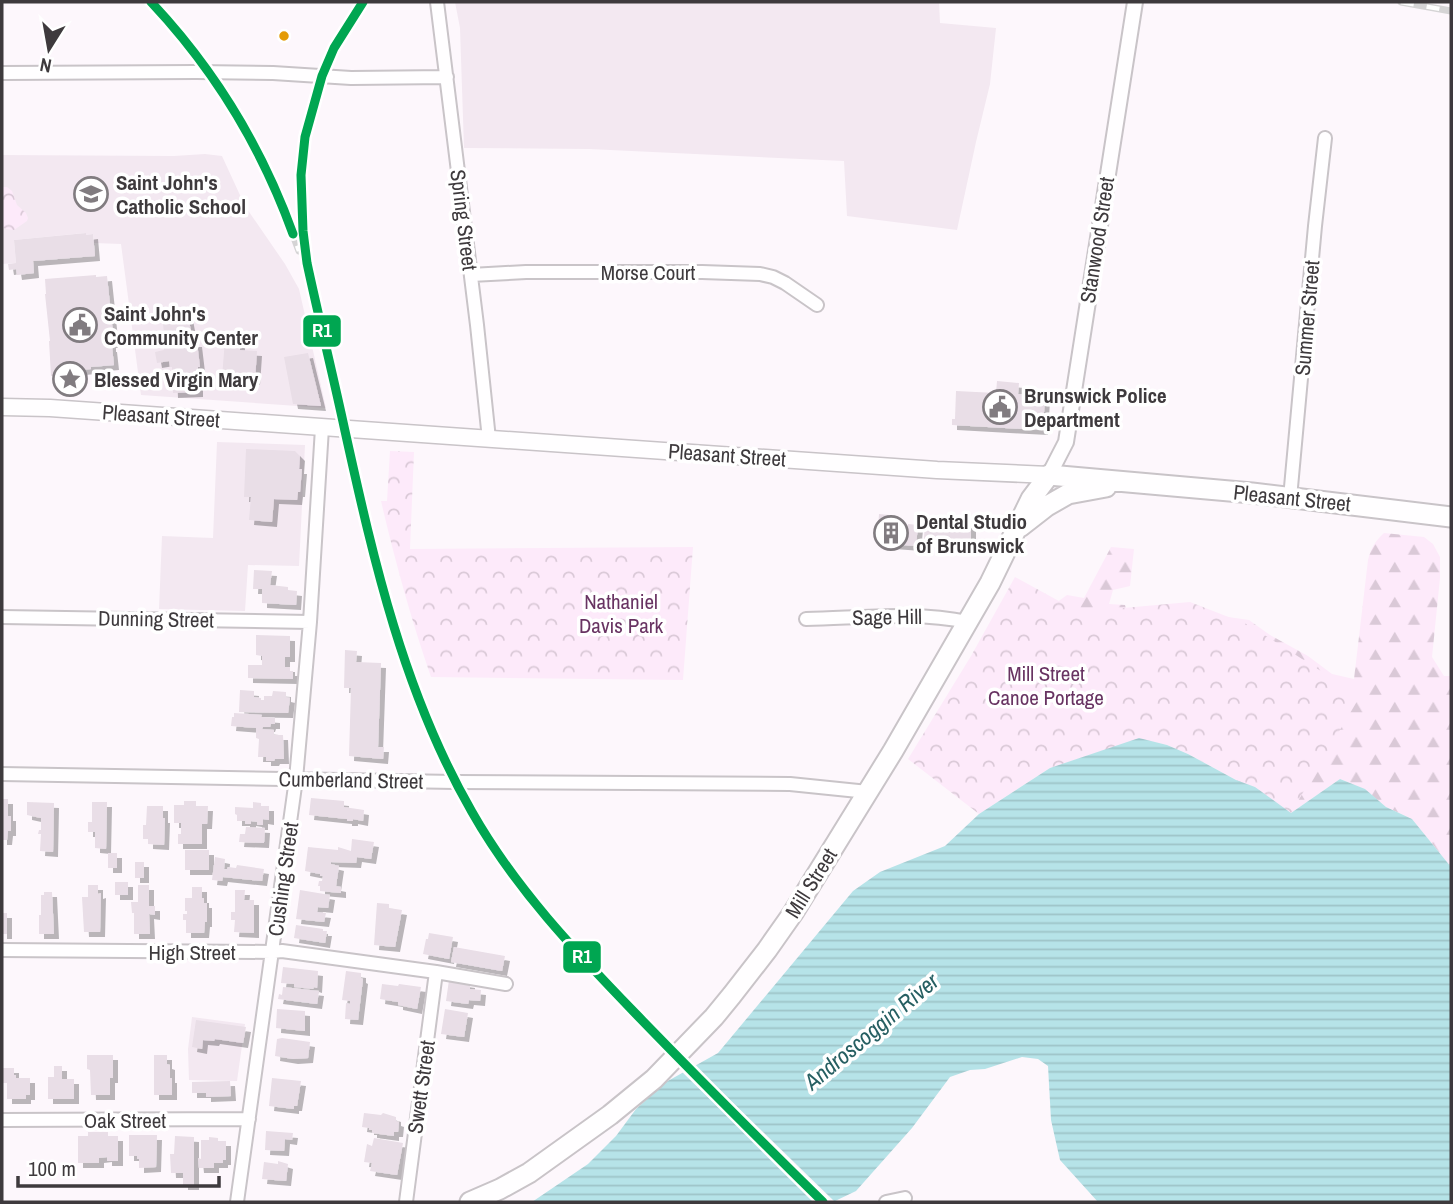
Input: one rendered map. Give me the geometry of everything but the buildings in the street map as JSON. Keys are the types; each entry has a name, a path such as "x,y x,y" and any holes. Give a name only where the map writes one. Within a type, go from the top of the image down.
{"highway":[{"name":"Pleasant Street","path":"1049,475 1139,482 1451,517"},
{"name":"Mill Street","path":"470,1202 529,1173 638,1092 675,1059 714,1017 768,950 868,792 940,671 990,583 1031,499 1049,475"},
{"path":"1017,529 1068,494 1139,482"}],"main road":[{"name":"Pleasant Street","path":"2,407 50,408 937,470 1049,475"}],"street":[{"name":"Spring Street","path":"437,2 481,351 489,439"},
{"name":"Stanwood Street","path":"1049,475 1066,442 1135,2"},
{"path":"2,73 196,72 351,78 447,77"},
{"name":"Summer Street","path":"1290,498 1325,138"},
{"name":"Morse Court","path":"471,275 526,272 760,274 774,277 817,305"},
{"name":"Cushing Street","path":"237,1202 296,779 310,622 321,428"},
{"name":"Sage Hill","path":"806,619 919,616 968,622"},
{"name":"Dunning Street","path":"2,617 310,622"},
{"name":"Cumberland Street","path":"2,774 790,784 868,792"},
{"name":"High Street","path":"2,950 282,951 506,984"},
{"name":"Swett Street","path":"406,1202 436,972"},
{"name":"Oak Street","path":"2,1120 249,1119"},
{"path":"886,1202 905,1198"}],"shaded area":[{"path":"455,2 939,2 940,23 996,28 990,84 957,230 847,216 844,161 589,149 464,148 460,28"},
{"path":"2,155 222,156 245,206 299,289 326,408 141,395 121,244 94,243 93,234 85,233 14,240 16,263 2,264"},
{"path":"217,442 305,445 299,566 248,565 245,611 159,609 162,536 213,538"},
{"path":"192,1017 245,1024 237,1081 189,1080 188,1049"}],"green space":[{"path":"2,187 12,191 17,205 28,218 14,230 2,227"},
{"name":"Nathaniel Davis Park","path":"390,451 414,452 410,549 693,547 683,680 431,677 404,590 381,501 387,501"},
{"path":"1384,533 1424,537 1433,544 1440,557 1432,657 1444,676 1451,676 1451,867 1412,819 1386,807 1364,789 1340,779 1291,813 1236,780 1056,603 1067,595 1084,598 1111,547 1134,549 1130,586 1113,590 1109,604 1125,605 1128,617 1187,611 1249,620 1332,674 1354,679 1368,560 1374,545"},
{"name":"Mill Street Canoe Portage","path":"1015,577 1079,612 1190,602 1249,625 1360,696 1291,813 1255,787 1236,780 1188,754 1167,745 1139,739 1050,768 979,814 908,759 971,656"}],"water":[{"name":"Androscoggin River","path":"1139,738 1167,745 1255,787 1291,813 1340,779 1365,789 1386,807 1412,819 1451,867 1451,1202 1098,1202 1060,1160 1051,1120 1048,1066 1038,1059 1022,1057 950,1077 912,1128 856,1191 833,1202 532,1202 588,1164 616,1136 636,1109 666,1082 718,1053 853,891 880,872 945,846 979,814 1050,768"}],"pier":[{"path":"692,1063 835,1202 816,1202 680,1070"}],"railway":[{"path":"151,2 198,58 238,119 271,183 299,251"},
{"path":"363,2 334,48 322,76 305,137 301,175 303,231 307,263 380,578 410,674 428,721 472,812 507,867 547,918 636,1014 823,1202"},
{"path":"1401,2 1451,11"}],"transit line":[{"name":"R1","path":"151,2 195,54 234,111 267,171 293,234"},
{"name":"R1","path":"363,2 334,48 322,76 305,137 301,175 303,231 307,263 380,578 410,674 428,721 472,812 507,867 547,918 636,1014 823,1202"}],"place":[{"name":"Saint John's Catholic School","path":"91,194"},
{"name":"Saint John's Community Center","path":"80,325"},
{"name":"Blessed Virgin Mary","path":"70,379"},
{"name":"Brunswick Police Department","path":"1000,407"},
{"name":"Dental Studio of Brunswick","path":"891,533"}]}
